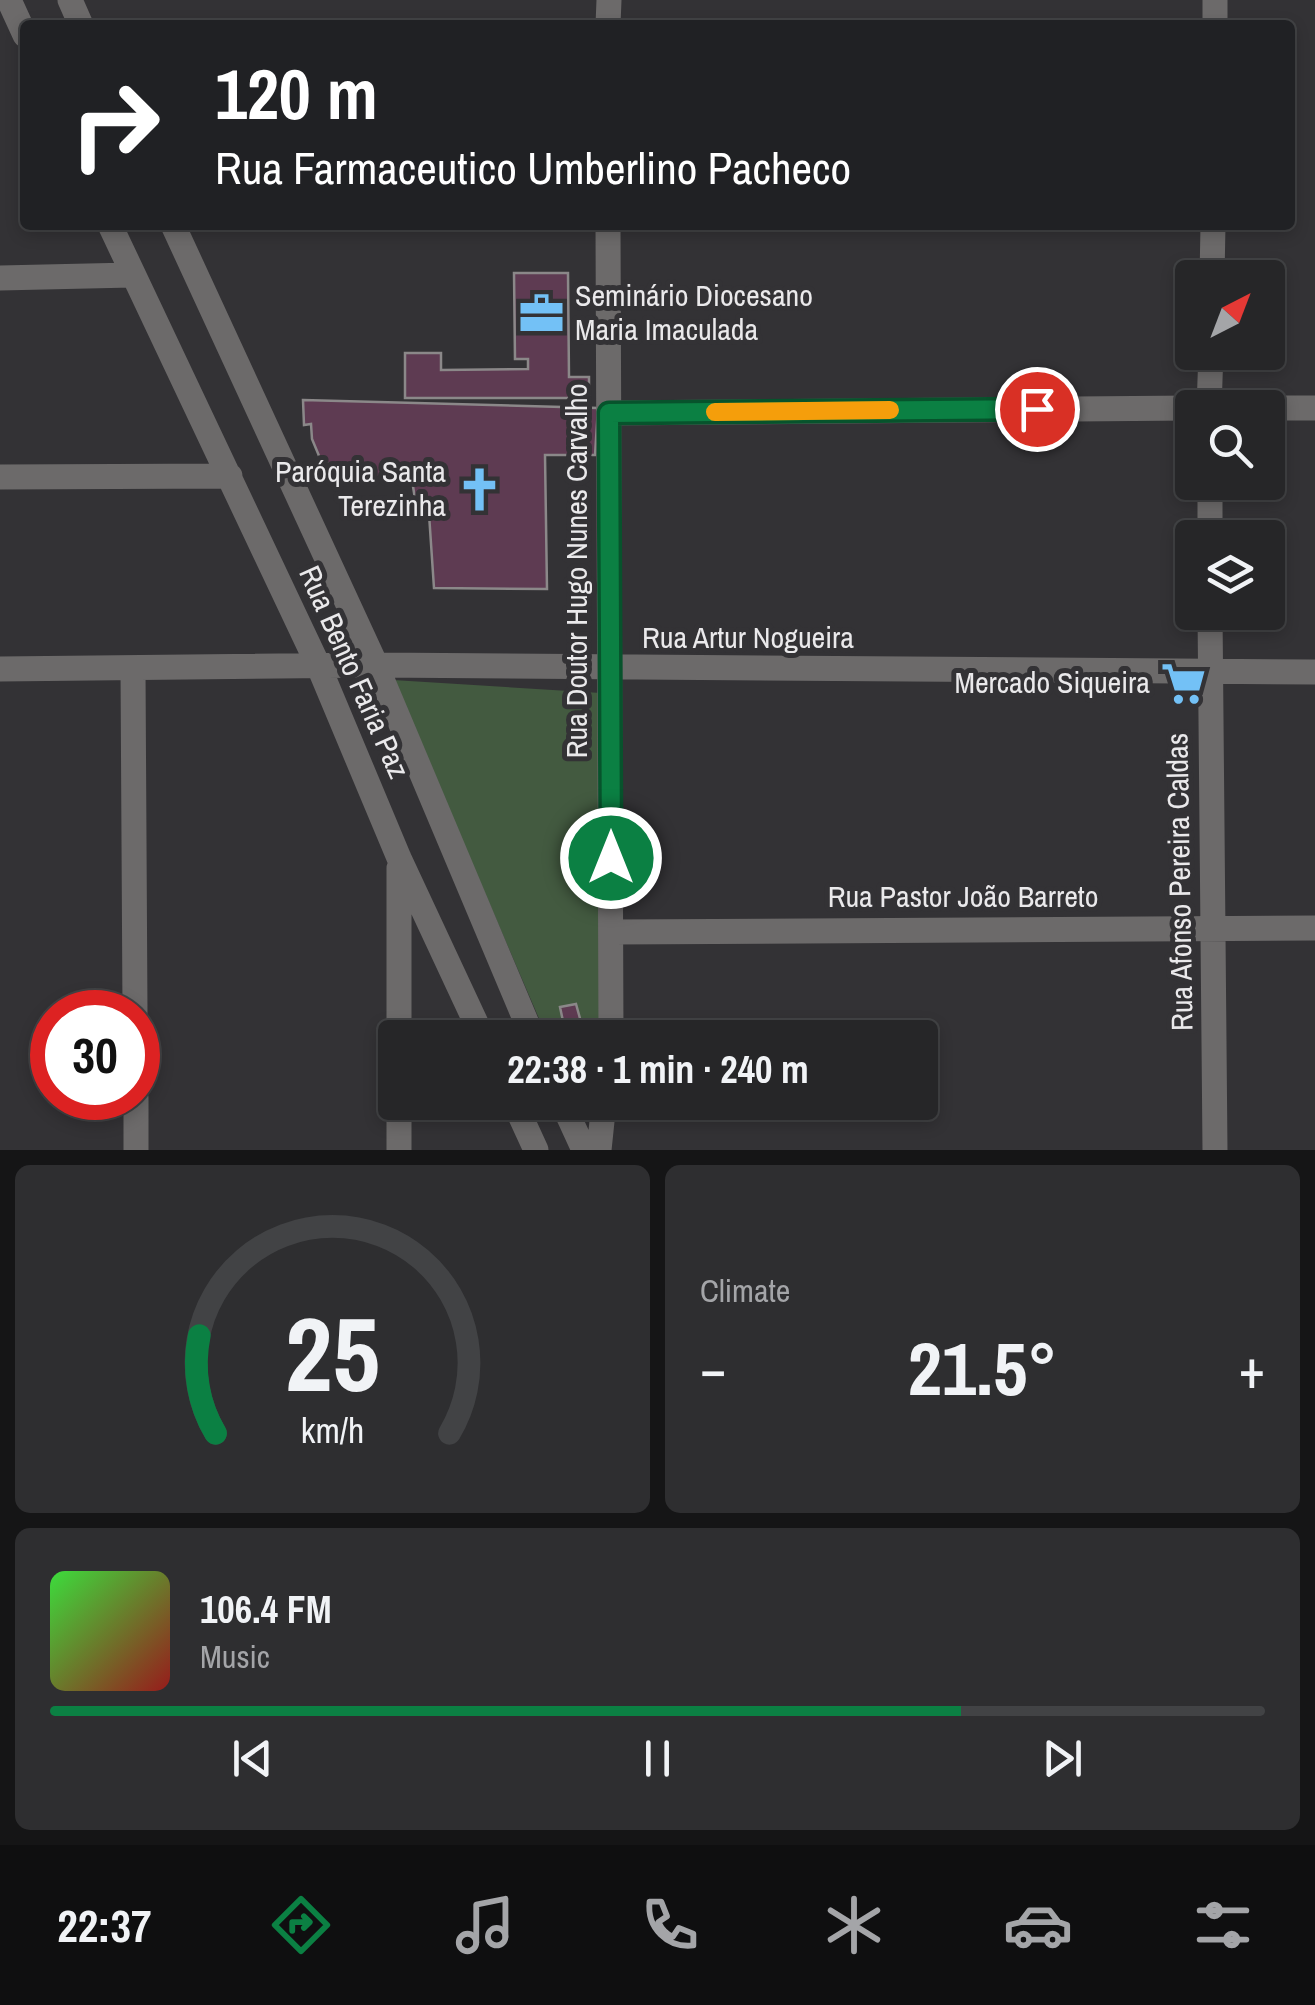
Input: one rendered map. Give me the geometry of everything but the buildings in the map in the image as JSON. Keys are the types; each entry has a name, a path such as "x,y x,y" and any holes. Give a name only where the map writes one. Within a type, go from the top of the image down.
{"street":[{"name":"Rua Bento Faria Paz","path":"112,230 319,667 475,1020"},
{"name":"Rua Bento Faria Paz","path":"176,230 376,665 525,1020"},
{"name":"Rua Doutor Hugo Nunes Carvalho","path":"608,230 611,1020"},
{"path":"1212,260 1213,230"},
{"path":"0,278 132,275"},
{"path":"609,413 1175,408"},
{"path":"1285,408 1315,408"},
{"path":"0,477 230,476"},
{"name":"Rua Afonso Pereira Caldas","path":"1210,630 1215,1150"},
{"name":"Rua Artur Nogueira","path":"0,668 376,665 611,670 1315,672"},
{"path":"133,669 136,990"},
{"path":"399,1020 400,858"},
{"name":"Rua Pastor João Barreto","path":"612,932 1315,928"},
{"path":"136,1120 136,1150"},
{"path":"399,1120 399,1150"},
{"path":"522,1120 536,1150"},
{"path":"570,1120 584,1150"},
{"path":"599,1150 602,1120"}],"green space":[{"path":"393,680 601,693 599,1020 540,1020"}],"slow traffic":[{"path":"715,412 890,410"}],"place":[{"name":"Seminário Diocesano Maria Imaculada","path":"542,313"},
{"name":"Paróquia Santa Terezinha","path":"479,489"},
{"name":"Mercado Siqueira","path":"1183,683"}],"route":[{"path":"611,858 609,413 1037,409"}]}
